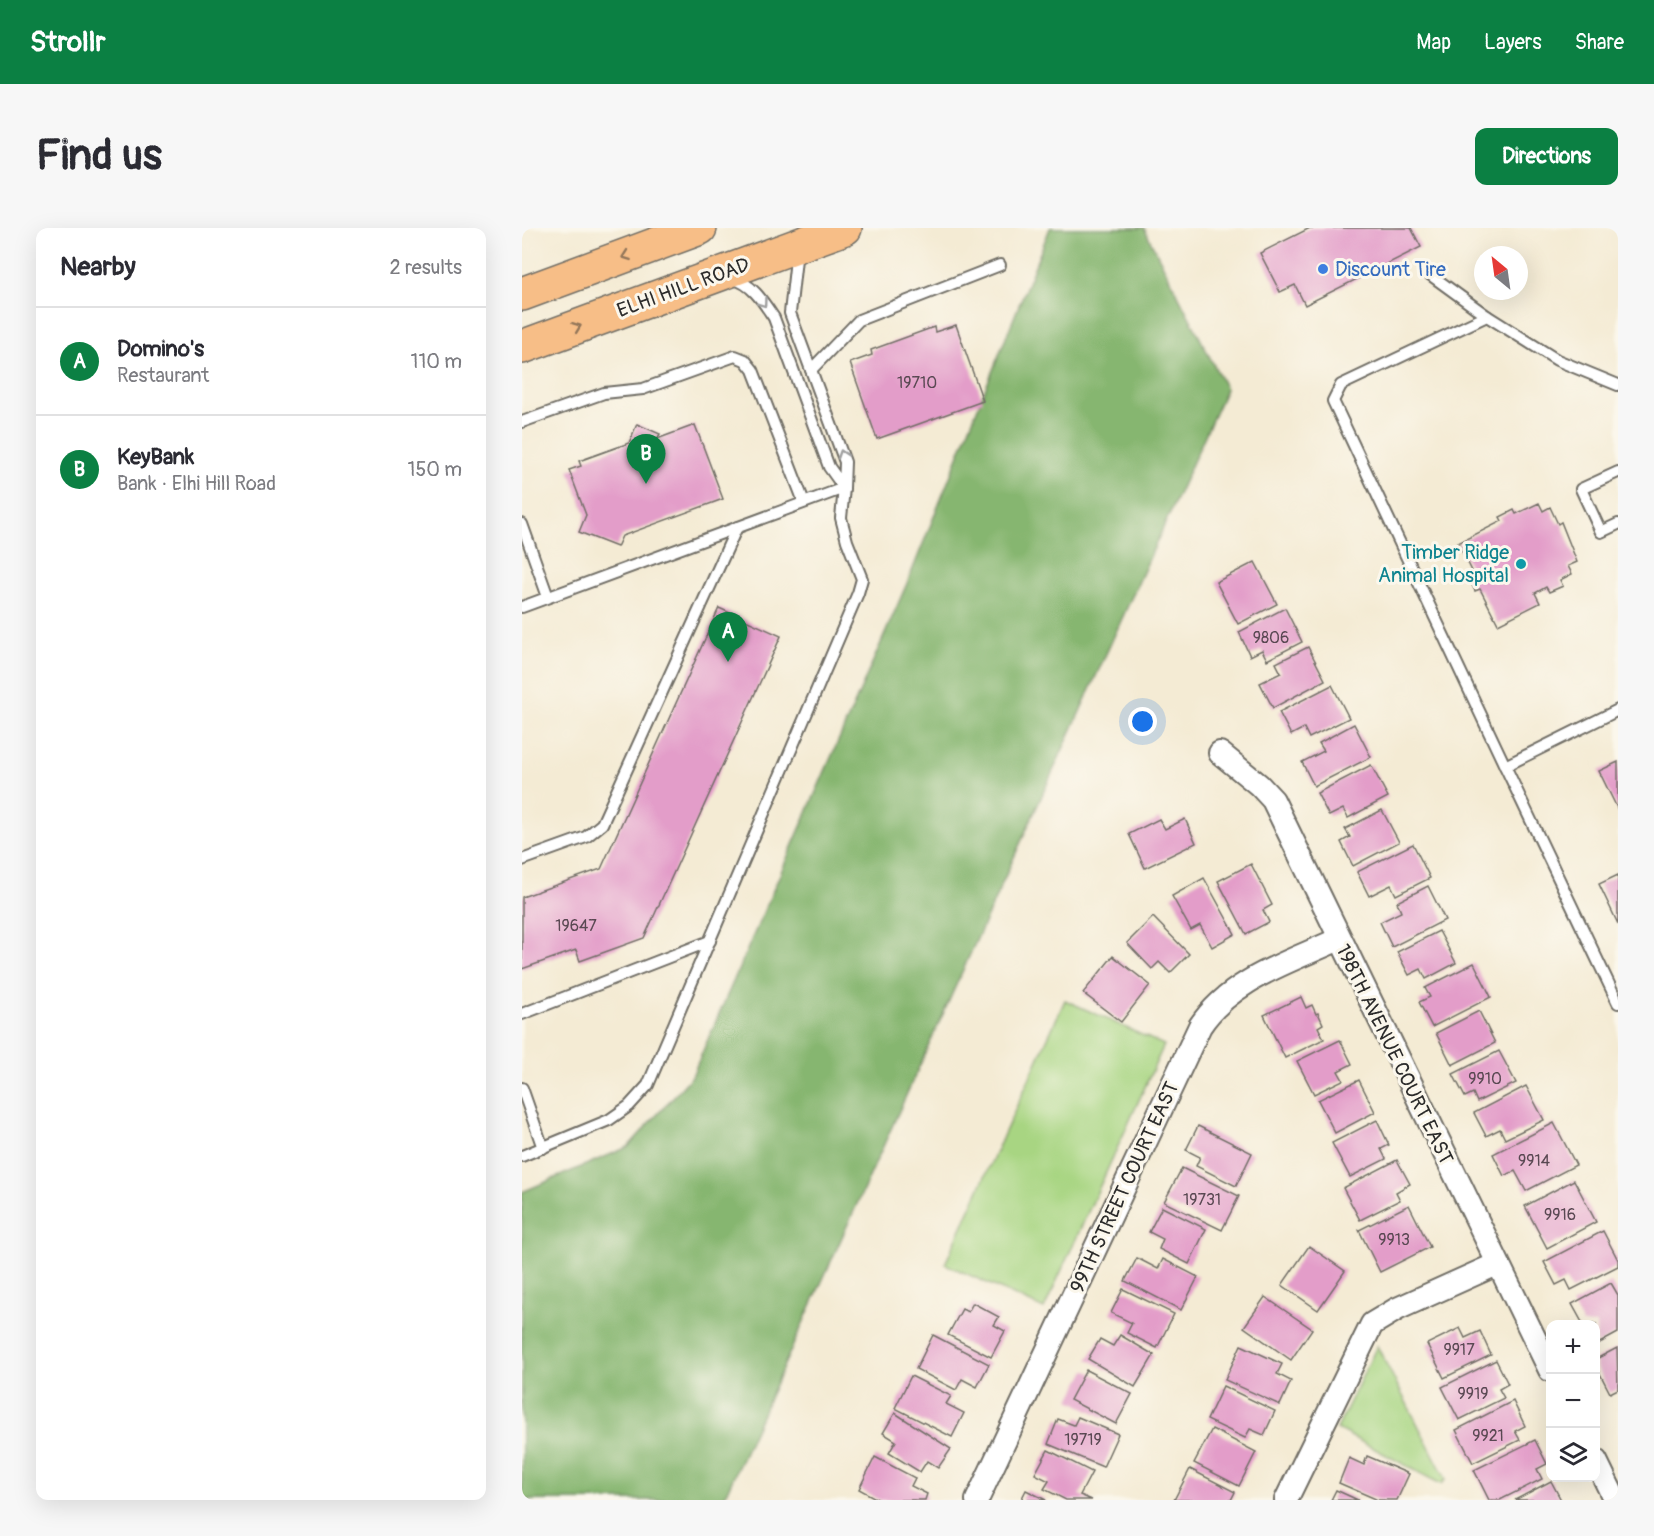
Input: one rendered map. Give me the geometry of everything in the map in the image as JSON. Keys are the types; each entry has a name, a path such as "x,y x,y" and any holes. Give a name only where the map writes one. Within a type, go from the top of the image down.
{"main road":[{"path":"522,294 700,228"},
{"name":"ELHI HILL ROAD","path":"522,347 832,232"}],"street":[{"name":"198TH AVENUE COURT EAST","path":"1220,753 1266,791 1273,800 1497,1264 1546,1360"},
{"name":"99TH STREET COURT EAST","path":"977,1500 1200,1026 1212,1008 1245,983 1339,939"},
{"path":"1286,1500 1372,1324 1397,1309 1497,1264"},
{"path":"1600,1469 1615,1500"}],"lane":[{"path":"522,1156 609,1120 629,1106 648,1085 862,579 847,541 841,518 845,462 790,313 795,259 832,232"},
{"path":"811,370 859,320 1000,265"},
{"path":"1428,273 1487,316 1557,360 1618,385"},
{"path":"715,275 741,280 761,299 774,318 829,466 844,488"},
{"path":"1487,316 1341,385 1333,401 1618,1003"},
{"path":"522,422 604,393 643,389 735,356 745,360 753,370 804,502"},
{"path":"1618,472 1581,489 1601,532 1618,524"},
{"path":"522,607 844,488"},
{"path":"522,524 548,597"},
{"path":"522,860 586,837 602,824 737,527"},
{"path":"1505,766 1618,710"},
{"path":"522,1014 710,941"},
{"path":"522,1088 543,1148"}],"green space":[{"path":"1050,228 1144,228 1226,389 723,1500 522,1500 522,1192 628,1147 692,1076 908,581"},
{"path":"1065,1000 1164,1045 1044,1309 945,1264"},
{"path":"1377,1346 1446,1479 1441,1484 1337,1429"}],"building":[{"name":"Discount Tire","path":"1310,228 1411,228 1421,247 1305,305 1295,285 1280,292 1260,253"},
{"path":"956,325 983,401 877,439 850,363 872,355 871,350 934,327 935,332"},
{"path":"637,424 660,434 657,439 695,425 723,499 622,536 617,547 579,532 586,515 569,470 581,466 579,461 629,443"},
{"name":"Timber Ridge Animal Hospital","path":"1539,503 1543,511 1550,507 1558,524 1561,522 1577,562 1568,566 1572,574 1560,580 1563,586 1549,592 1546,587 1535,593 1540,603 1498,624 1480,589 1475,591 1468,576 1473,573 1458,543 1502,521 1500,517 1514,510 1516,514"},
{"path":"1255,562 1277,604 1238,624 1216,582"},
{"path":"719,608 781,636 644,938 580,961 576,950 522,969 522,897 601,869"},
{"path":"1285,608 1302,642 1267,660 1262,650 1250,656 1239,632"},
{"path":"1308,647 1325,680 1273,708 1260,683 1281,673 1276,663"},
{"path":"1332,685 1349,718 1309,738 1304,728 1291,735 1279,712"},
{"path":"1354,724 1371,757 1314,786 1302,762 1324,751 1319,743"},
{"path":"1618,762 1618,810 1599,771"},
{"path":"1371,765 1388,797 1348,818 1343,809 1329,816 1317,793"},
{"path":"1382,810 1399,842 1353,866 1341,842 1350,837 1345,829"},
{"path":"1159,819 1165,829 1185,819 1196,843 1145,868 1129,834"},
{"path":"1413,844 1430,878 1396,895 1391,885 1369,896 1357,872"},
{"path":"1251,864 1272,905 1263,910 1269,922 1246,934 1218,881"},
{"path":"1618,875 1618,924 1599,884"},
{"path":"1204,878 1235,934 1212,947 1200,925 1191,930 1172,896"},
{"path":"1428,886 1445,920 1392,947 1380,922 1401,912 1397,902"},
{"path":"1153,917 1189,954 1170,973 1159,962 1152,969 1127,943"},
{"path":"1439,931 1456,963 1426,979 1421,969 1409,975 1397,952"},
{"path":"1113,956 1150,985 1121,1022 1083,993"},
{"path":"1474,963 1491,997 1432,1027 1419,1002 1430,997 1425,988"},
{"path":"1301,997 1306,1008 1312,1005 1316,1014 1318,1013 1323,1024 1318,1027 1324,1039 1285,1058 1264,1015"},
{"path":"1479,1011 1495,1043 1452,1065 1436,1033"},
{"path":"1340,1040 1352,1064 1338,1071 1343,1080 1314,1094 1297,1061"},
{"path":"1499,1051 1516,1083 1477,1102 1473,1093 1465,1097 1453,1074"},
{"path":"1359,1080 1375,1112 1335,1133 1318,1100"},
{"path":"1526,1086 1544,1120 1505,1139 1500,1129 1486,1136 1474,1113"},
{"path":"1377,1120 1389,1145 1381,1149 1386,1159 1350,1177 1332,1143"},
{"path":"1554,1123 1576,1165 1526,1191 1515,1171 1504,1176 1493,1154"},
{"path":"1198,1126 1252,1153 1236,1186 1196,1166 1200,1157 1186,1150"},
{"path":"1397,1160 1410,1184 1396,1192 1400,1200 1360,1220 1343,1188"},
{"path":"1182,1168 1239,1196 1222,1230 1164,1202"},
{"path":"1574,1180 1596,1222 1547,1248 1525,1206"},
{"path":"1409,1205 1430,1247 1380,1272 1359,1230"},
{"path":"1162,1207 1206,1229 1189,1264 1159,1249 1163,1239 1149,1232"},
{"path":"1603,1231 1618,1260 1618,1266 1571,1290 1566,1280 1556,1285 1544,1262"},
{"path":"1309,1246 1345,1271 1318,1310 1282,1285"},
{"path":"1137,1258 1158,1269 1163,1259 1198,1277 1181,1310 1125,1281"},
{"path":"1611,1283 1618,1295 1618,1333 1600,1343 1600,1320 1581,1320 1572,1304"},
{"path":"1123,1289 1174,1314 1157,1348 1127,1333 1132,1323 1111,1313"},
{"path":"1265,1297 1312,1329 1291,1360 1244,1327"},
{"path":"973,1303 999,1317 994,1325 1005,1331 991,1357 948,1335 962,1309 968,1312"},
{"path":"1460,1328 1465,1338 1480,1331 1491,1355 1444,1378 1427,1344"},
{"path":"933,1335 989,1364 977,1387 962,1379 956,1390 916,1369"},
{"path":"1120,1335 1154,1355 1135,1387 1088,1359 1100,1339 1113,1346"},
{"path":"1241,1345 1282,1364 1277,1374 1291,1381 1280,1405 1225,1380"},
{"path":"1617,1348 1618,1389 1610,1393 1600,1374 1600,1357"},
{"path":"1496,1360 1508,1384 1499,1389 1504,1398 1459,1420 1442,1387"},
{"path":"1086,1370 1132,1394 1116,1424 1070,1400"},
{"path":"911,1376 951,1396 946,1404 964,1413 952,1437 895,1408"},
{"path":"1223,1386 1275,1411 1264,1435 1250,1429 1245,1438 1207,1420"},
{"path":"1513,1401 1525,1426 1515,1431 1520,1440 1473,1463 1456,1430"},
{"path":"895,1413 951,1449 938,1468 927,1461 920,1472 889,1453 896,1441 883,1433"},
{"path":"1078,1417 1118,1434 1103,1467 1048,1444 1058,1419 1074,1425"},
{"path":"1212,1429 1256,1452 1239,1486 1194,1463"},
{"path":"1535,1440 1546,1462 1546,1464 1537,1469 1542,1479 1500,1500 1489,1500 1474,1470"},
{"path":"1048,1450 1092,1472 1080,1495 1092,1500 1066,1500 1044,1489 1049,1481 1035,1474"},
{"path":"1367,1456 1409,1474 1397,1500 1378,1500 1339,1483 1349,1458 1364,1465"},
{"path":"875,1457 915,1478 911,1486 927,1494 925,1500 879,1500 859,1489"},
{"path":"1190,1469 1235,1492 1231,1500 1174,1500"},
{"path":"1552,1482 1561,1500 1515,1500"},
{"path":"1026,1490 1046,1500 1021,1500"},
{"path":"1336,1490 1358,1500 1331,1500"}],"place":[{"name":"Discount Tire","path":"1323,269"},
{"name":"KeyBank","path":"646,484"},
{"name":"Timber Ridge Animal Hospital","path":"1521,564"},
{"name":"Domino's","path":"728,662"}]}
